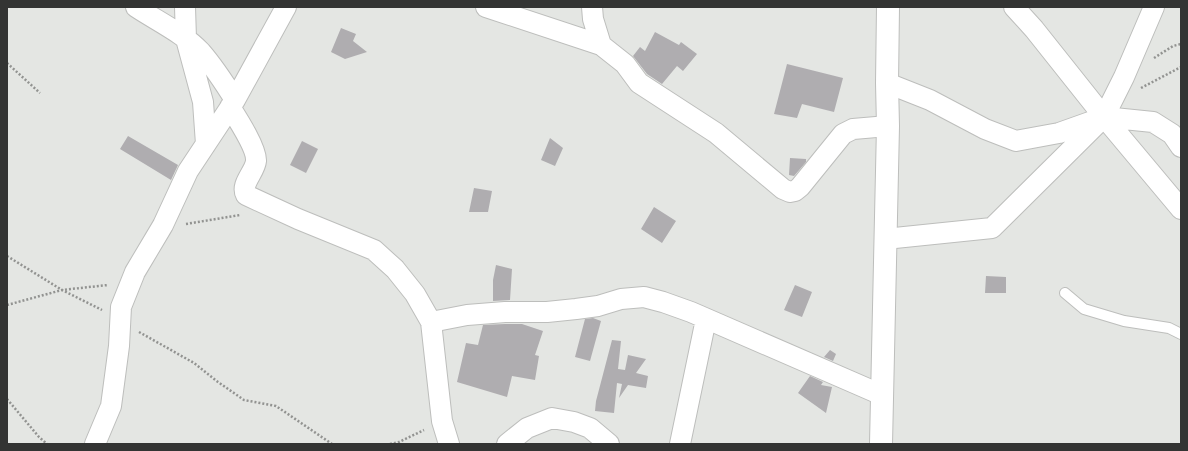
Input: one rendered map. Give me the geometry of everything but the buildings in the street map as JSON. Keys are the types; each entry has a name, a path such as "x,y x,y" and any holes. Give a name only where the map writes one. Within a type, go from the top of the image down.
{"main road":[{"path":"881,444 888,126 888,7"}],"street":[{"path":"136,7 186,39 201,52 220,76 257,159 254,170 244,186 246,195 298,219 374,250 395,269 415,294 431,322 443,422 448,444"},
{"path":"185,7 186,39 203,102 206,144"},
{"path":"95,444 111,406 119,346 121,308 132,279 157,235 188,172 233,103 286,7"},
{"path":"486,7 601,45 625,64 640,83 716,133 762,172 790,192 795,191 800,187 843,134 852,129 888,126"},
{"path":"592,7 593,19 601,45"},
{"path":"1014,7 1034,29 1104,117 1181,209"},
{"path":"886,239 992,228 1104,117 1124,77 1154,7"},
{"path":"887,84 930,100 985,129 1016,141 1059,133 1104,117 1153,122 1172,134 1181,147"},
{"path":"431,322 467,315 505,312 547,312 598,306 620,299 644,297 663,302 706,319 882,395"},
{"path":"680,444 706,319"},
{"path":"508,444 527,428 552,418 574,422 590,428 609,444"}],"lane":[{"path":"1065,293 1084,309 1124,321 1169,328 1181,334"}],"path":[{"path":"7,63 40,93"},
{"path":"1139,89 1181,67"},
{"path":"157,235 186,224 239,215 246,216"},
{"path":"7,256 62,290 120,320 138,332 194,363 244,400 276,406 332,444"},
{"path":"7,305 62,290 106,286 132,279"},
{"path":"7,399 39,437 47,444"},
{"path":"390,444 399,442 418,432 443,422"}]}
